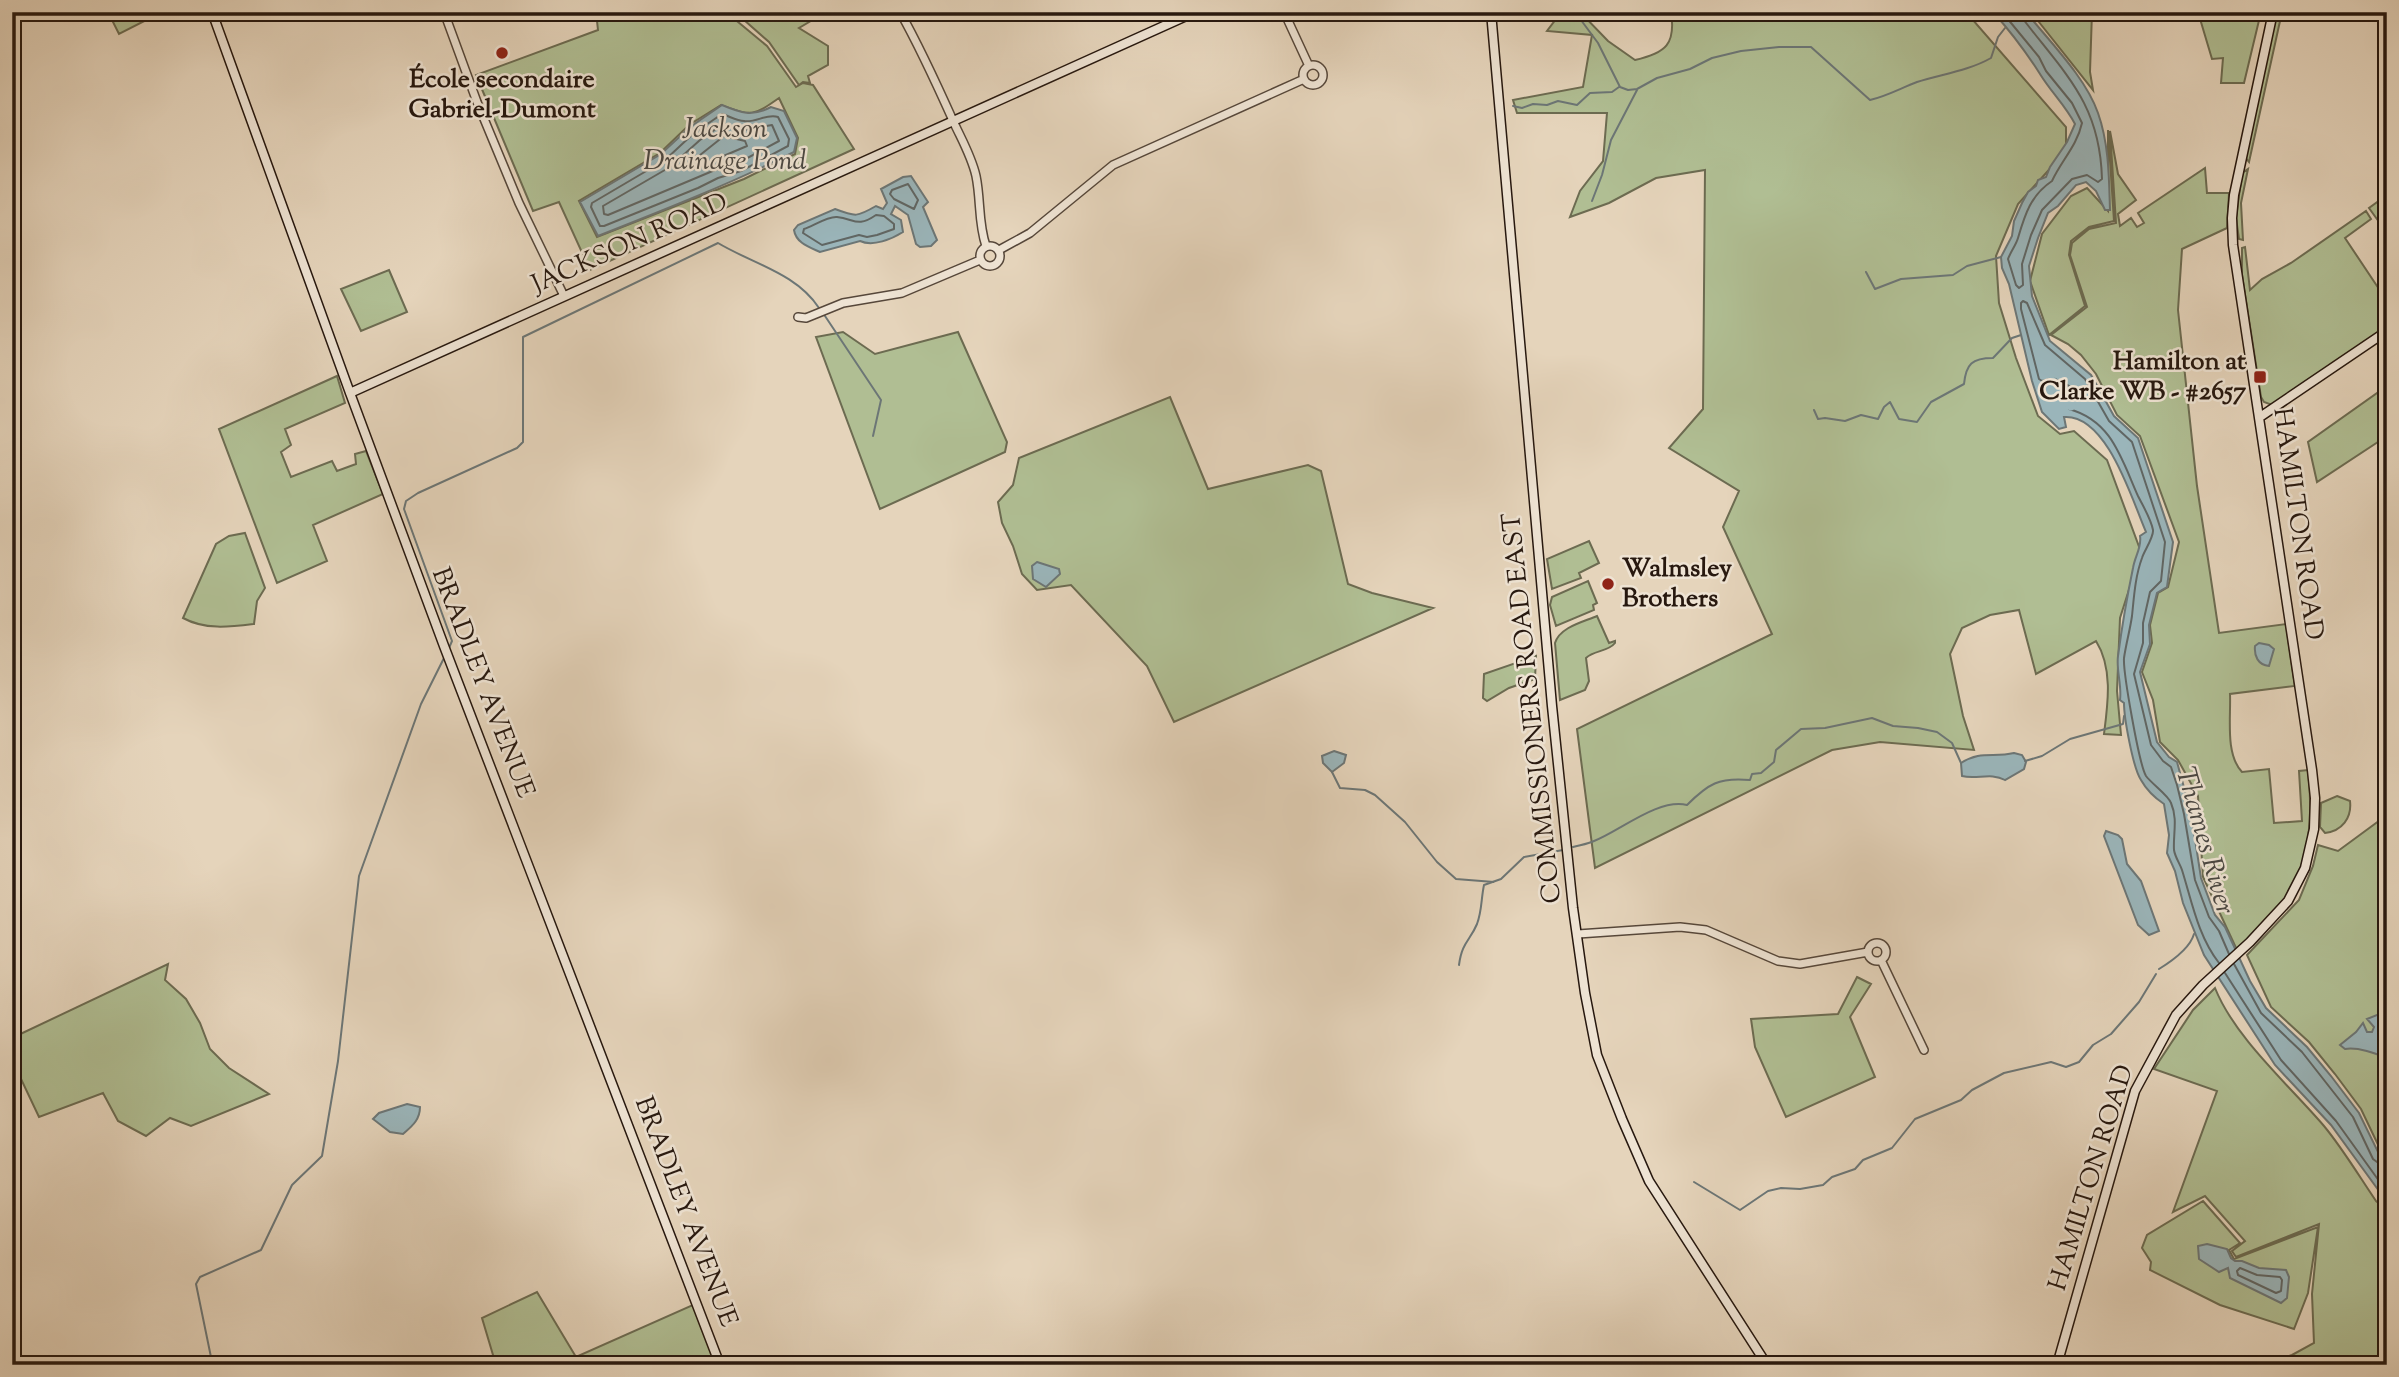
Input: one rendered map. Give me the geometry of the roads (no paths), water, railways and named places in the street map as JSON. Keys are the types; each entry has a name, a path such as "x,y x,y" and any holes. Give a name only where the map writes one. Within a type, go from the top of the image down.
{"main road":[{"name":"BRADLEY AVENUE","path":"212,12 444,646 720,1365"},
{"name":"JACKSON ROAD","path":"350,393 1195,12"},
{"name":"COMMISSIONERS ROAD EAST","path":"1491,12 1552,706 1573,908 1597,1055 1649,1181 1700,1263 1770,1365"},
{"name":"HAMILTON ROAD","path":"2057,1365 2136,1091 2176,1015 2288,901 2305,868 2314,829 2315,798 2236,270 2232,218 2239,170 2273,12"},
{"path":"2260,417 2387,331"}],"street":[{"path":"444,12 477,102 519,203 564,296"},
{"path":"900,12 923,52 976,175 980,201 980,230 986,246"},
{"path":"1284,12 1309,66"},
{"path":"1309,66 1320,67 1324,74 1318,85 1312,86 1304,79 1303,73 1309,66"},
{"path":"999,250 1030,233 1113,165 1304,79"},
{"path":"980,260 980,253 986,246 992,245 999,250"},
{"path":"980,260 988,266 994,265 999,260 999,250"},
{"path":"798,317 806,318 844,303 902,293 980,260"},
{"path":"1578,934 1680,927 1706,930 1778,961 1800,964 1868,952"},
{"path":"1868,952 1871,945 1881,943 1887,951 1881,960"},
{"path":"1868,952 1874,960 1881,960"},
{"path":"1881,960 1924,1050"}],"water":[{"path":"1993,12 2026,12 2085,87 2102,125 2108,161 2110,210 2105,210 2096,191 2086,182 2076,185 2058,206 2048,213 2029,266 2032,296 2050,341 2091,375 2114,416 2138,438 2173,542 2167,587 2157,593 2149,625 2150,644 2140,672 2157,742 2169,757 2177,762 2191,813 2201,878 2215,915 2225,927 2266,1008 2307,1047 2359,1113 2379,1154 2387,1162 2387,1202 2331,1125 2275,1065 2204,955 2167,853 2169,835 2164,804 2145,787 2135,765 2124,703 2120,700 2118,661 2140,536 2146,532 2116,461 2093,429 2079,420 2064,417 2066,427 2059,429 2042,412 2009,284 2002,268 2001,257 2012,236 2014,221 2022,203 2038,180 2046,177 2075,124 2024,50"},
{"name":"Jackson Drainage Pond","path":"722,105 746,113 771,107 784,111 797,138 794,152 721,186 598,236 580,202 661,154 690,127"},
{"path":"911,176 928,202 923,207 937,240 931,246 920,247 916,244 908,215 895,206 891,214 901,220 903,232 882,241 860,241 820,252 797,238 794,230 798,225 835,209 856,215 876,206 883,209 887,203 881,189 903,177"},
{"path":"1037,562 1059,569 1060,574 1046,587 1033,579 1032,566"},
{"path":"2259,643 2274,649 2269,666 2259,662 2256,656 2255,646"},
{"path":"1334,751 1346,755 1344,763 1332,772 1323,763 1322,756"},
{"path":"1981,755 2022,755 2026,762 2024,769 2005,780 1962,776 1961,763 1968,759"},
{"path":"2106,831 2122,839 2127,864 2141,881 2159,931 2149,935 2138,925 2104,836"},
{"path":"2387,1011 2387,1059 2367,1051 2345,1049 2340,1045 2363,1023 2367,1032 2372,1032 2374,1027 2367,1019"},
{"path":"407,1104 420,1107 420,1112 415,1122 403,1134 390,1132 373,1119 379,1113"},
{"path":"2207,1244 2227,1249 2235,1261 2259,1268 2286,1270 2289,1277 2287,1298 2281,1303 2230,1278 2228,1268 2219,1272 2199,1259 2198,1246"}],"waterway":[{"path":"1575,12 1598,43 1620,87 1628,90 1690,69 1712,58 1741,51 1811,47 1870,100 1991,58 1998,37 2005,28"},
{"path":"1513,106 1522,108 1558,101 1577,105 1590,93 1612,92 1619,87"},
{"path":"1592,201 1611,140 1637,90"},
{"path":"449,648 452,641 404,509 406,501 418,493 517,448 523,442 523,337 718,243 786,278 798,286 819,308"},
{"path":"1866,272 1875,289 1901,279 1953,275 1967,266 2001,257"},
{"path":"823,313 881,400 873,436"},
{"path":"1814,410 1818,419 1845,421 1861,415 1878,419 1890,402 1899,419 1917,422 1931,402 1964,384 1971,364 1980,359 1993,358 2012,338 2021,335"},
{"name":"Thames River","path":"2052,381 2071,406"},
{"path":"211,1365 196,1284 200,1277 261,1250 292,1185 322,1156 338,1061 359,876 421,704 445,656"},
{"path":"2025,761 2042,756 2070,739 2123,724 2124,716"},
{"path":"1573,847 1589,843 1664,806 1687,805 1708,787 1722,781 1750,780 1752,774 1761,773 1774,762 1776,750 1801,729 1825,728 1872,718 1893,726 1937,732 1952,743 1961,763"},
{"path":"1332,772 1340,788 1365,790 1375,795 1405,822 1437,862 1456,879 1494,882"},
{"path":"1459,965 1464,946 1479,919 1484,885 1501,879 1524,857 1563,850"},
{"path":"2159,969 2185,949 2194,934"},
{"path":"1694,1182 1740,1210 1768,1191 1823,1185 1832,1177 1855,1169 1863,1160 1892,1148 1915,1119 1961,1100 1972,1090 2004,1073 2051,1062 2066,1067 2079,1062 2093,1045 2111,1034 2139,1002 2156,974"}],"place":[{"name":"École secondaire Gabriel-Dumont","path":"502,53"},
{"name":"Hamilton at Clarke WB - #2657","path":"2260,377"},
{"name":"Walmsley Brothers","path":"1608,584"}]}
